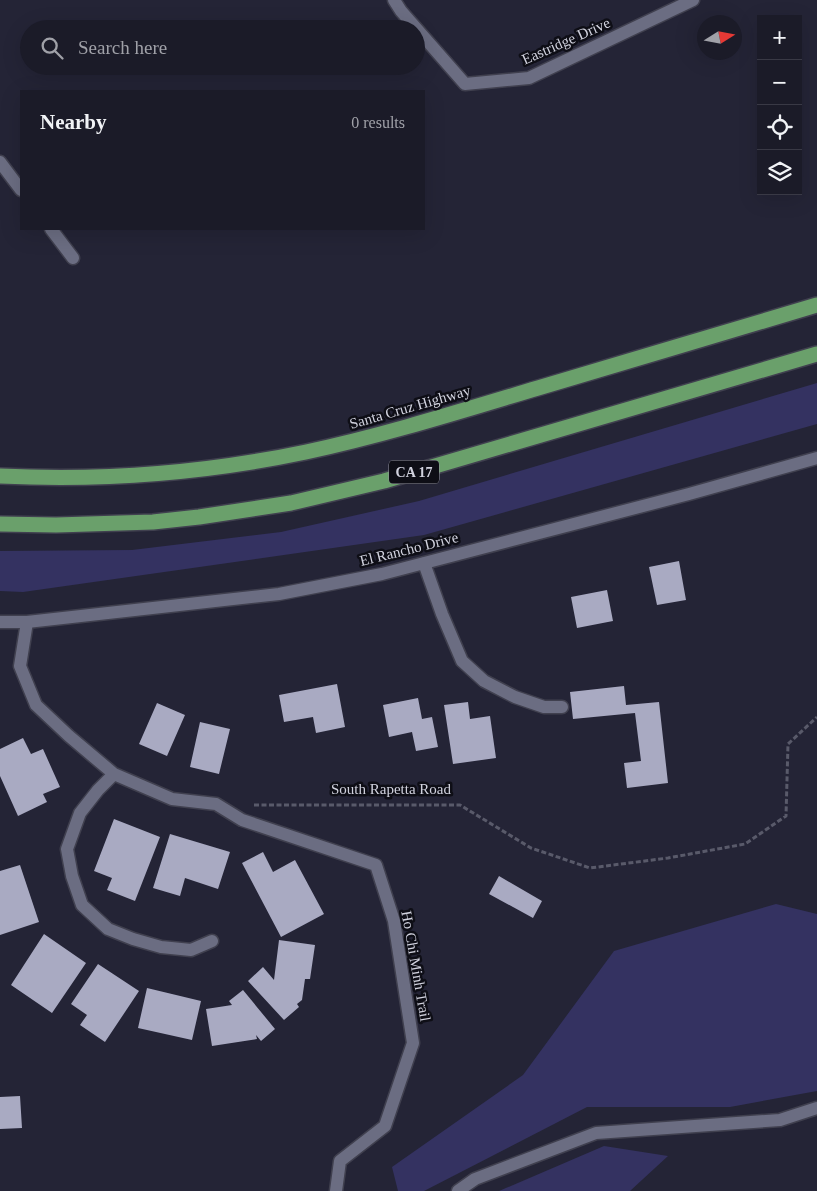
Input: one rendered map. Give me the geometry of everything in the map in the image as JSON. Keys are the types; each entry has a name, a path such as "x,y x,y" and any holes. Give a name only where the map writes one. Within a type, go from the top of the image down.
{"highway":[{"name":"Santa Cruz Highway","path":"5,475 114,476 160,473 252,462 306,452 429,420 817,305"},
{"name":"CA 17","path":"0,524 75,525 153,522 301,501 384,481 817,354"}],"street":[{"name":"Eastridge Drive","path":"394,0 409,20"},
{"name":"Eastridge Drive","path":"425,38 465,84 529,78 693,0"},
{"path":"0,162 20,189"},
{"path":"51,230 73,258"},
{"name":"El Rancho Drive","path":"0,622 26,622 279,594 382,574 689,494 817,458"},
{"path":"424,563 442,614 462,660 484,681 515,697 544,707 562,707"},
{"path":"26,622 20,666 36,705 114,774 172,798 216,804"},
{"path":"114,774 98,790 80,813 67,849 72,876 82,905 108,929 161,947 191,950 212,941"},
{"name":"Ho Chi Minh Trail","path":"216,804 242,820 376,865 394,921 413,1043 385,1126 340,1161 336,1191"},
{"path":"458,1191 475,1179 596,1133 780,1120 817,1108"}],"path":[{"name":"South Rapetta Road","path":"216,804 460,805 531,848 590,868 668,858 745,844 786,816 788,744 817,716"}],"shaded area":[{"path":"817,383 817,424 424,535 23,592 0,591 0,551 132,550 281,532 419,501"},
{"path":"776,904 817,914 817,1091 730,1107 587,1107 424,1191 398,1191 392,1167 523,1075 614,951"},
{"path":"604,1146 668,1156 630,1191 499,1191"}],"building":[{"path":"679,561 686,600 657,605 649,567"},
{"path":"607,590 613,621 577,628 571,597"},
{"path":"337,684 345,727 316,733 313,717 284,722 279,695"},
{"path":"624,686 626,705 659,702 668,783 627,788 624,763 641,761 635,713 573,719 570,692"},
{"path":"418,698 422,719 432,717 438,747 416,751 412,732 389,737 383,705"},
{"path":"468,702 470,719 490,716 496,758 453,764 444,705"},
{"path":"157,703 185,715 167,756 139,744"},
{"path":"200,722 230,729 219,774 190,767"},
{"path":"23,738 31,754 43,749 60,787 43,794 47,802 18,816 0,776 0,749"},
{"path":"114,819 160,837 135,901 107,890 112,878 94,871"},
{"path":"170,834 230,852 218,889 185,878 180,896 153,888"},
{"path":"263,852 273,872 295,860 324,914 281,937 242,863"},
{"path":"20,865 39,922 0,935 0,871"},
{"path":"499,876 542,901 533,918 489,894"},
{"path":"44,934 86,963 52,1013 11,985"},
{"path":"279,940 315,945 310,979 305,979 302,1000 297,1004 299,1007 284,1020 248,981 263,967 274,980"},
{"path":"98,964 139,991 105,1042 80,1025 87,1015 71,1004"},
{"path":"147,988 201,1001 192,1040 138,1028"},
{"path":"243,990 275,1029 261,1041 256,1035 257,1039 212,1046 206,1009 232,1005 229,1001"},
{"path":"20,1096 22,1128 0,1129 0,1097"}]}
